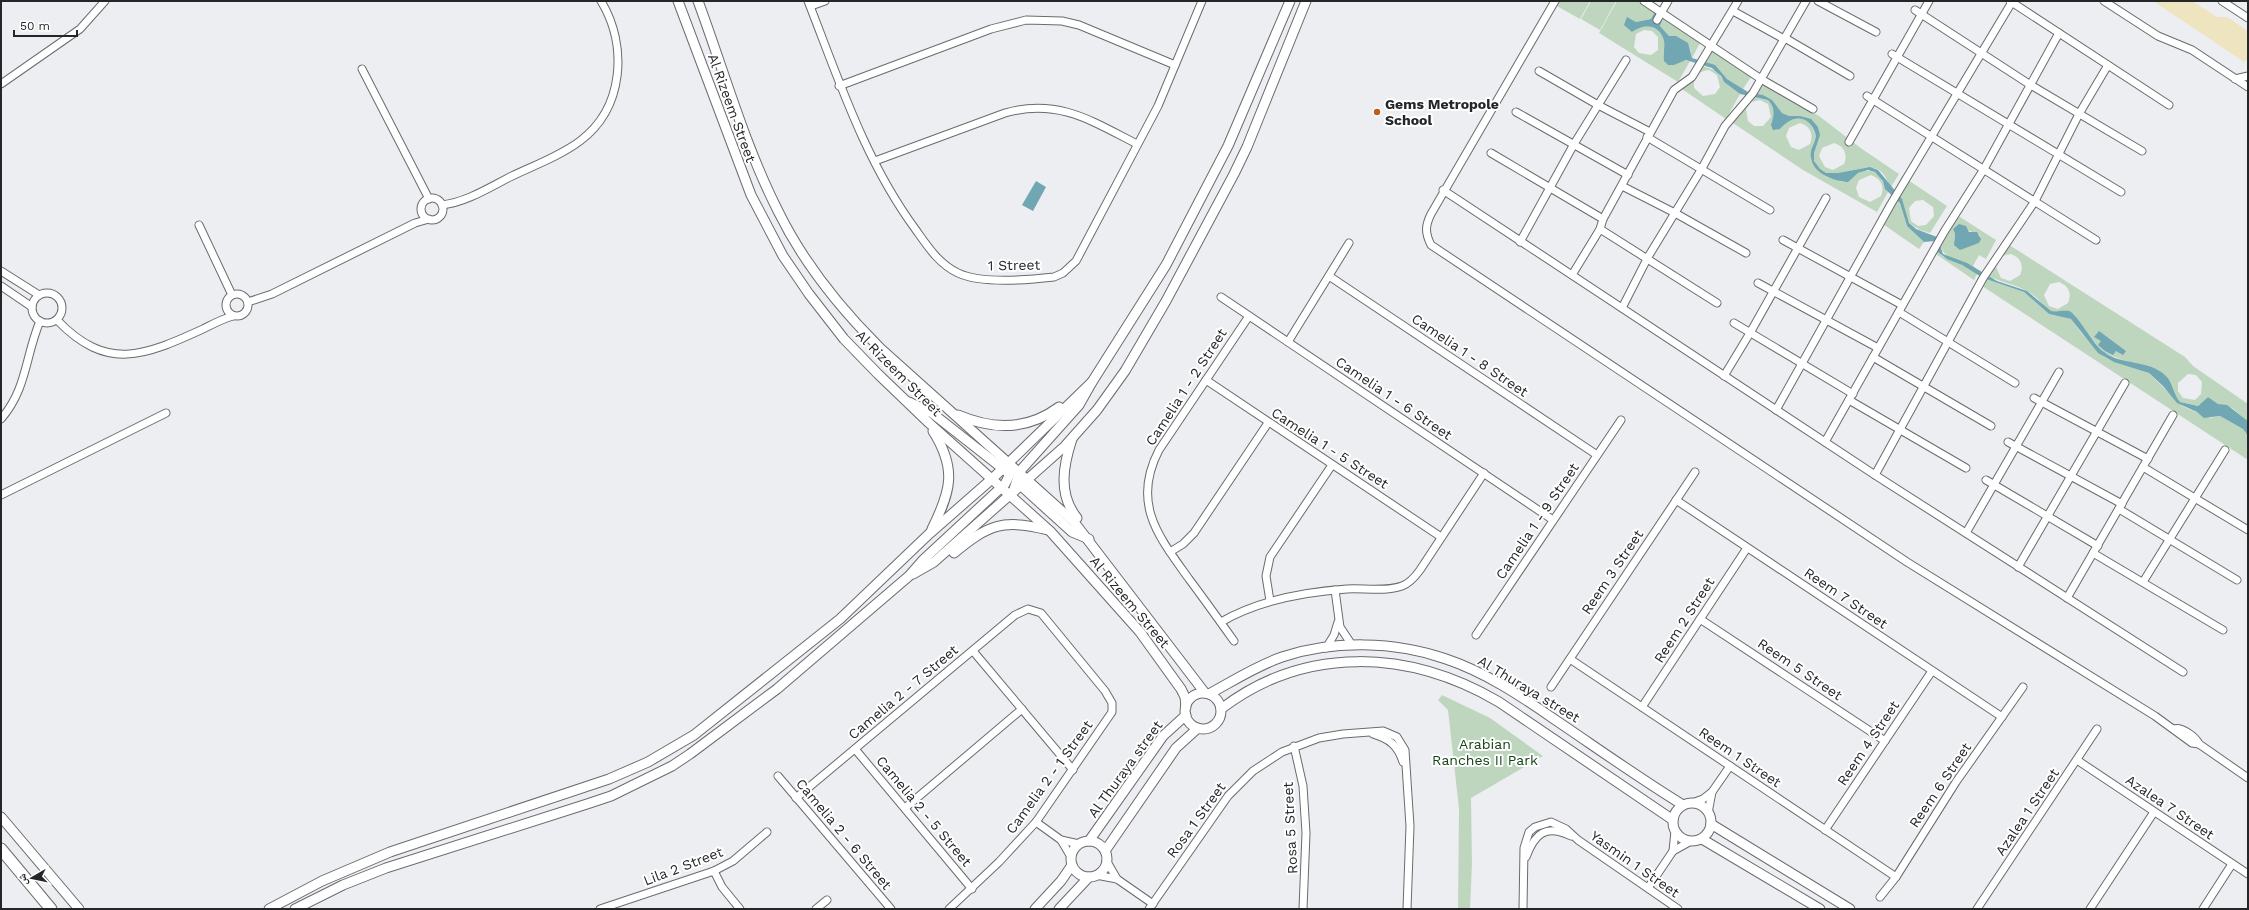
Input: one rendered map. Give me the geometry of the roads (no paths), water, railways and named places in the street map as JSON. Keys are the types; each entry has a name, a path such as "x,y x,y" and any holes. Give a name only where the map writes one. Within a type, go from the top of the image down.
{"main road":[{"path":"1,849 51,909"}],"street":[{"path":"1,84 80,28 105,1"},
{"path":"442,205 464,199 563,152 581,140 596,125 612,97 618,66 615,35 601,1"},
{"name":"Al Rizeem Street","path":"678,1 745,181 771,237 796,276 828,320 864,360 929,423 1012,494 1050,531 1140,632 1184,693 1186,711"},
{"name":"Al Rizeem Street","path":"698,1 765,183 801,252 829,291 860,328 952,413 1013,475"},
{"name":"1 Street","path":"825,1 810,4 839,86 874,162 902,211 934,255 946,266 959,274 974,278 1044,278 1062,273 1076,261 1158,106 1202,1"},
{"path":"295,909 343,885 393,865 611,796 659,773 690,754 777,689 909,576 924,559 1013,475 1075,410 1145,300 1206,190 1242,116 1290,1"},
{"path":"270,909 322,881 367,861 589,787 629,771 667,752 694,735 828,630 929,534 993,478 1013,475 1029,479 1074,436 1097,410 1125,371 1220,202 1247,147 1306,1"},
{"path":"1555,1 1443,190 1426,224 1426,235 1430,245 1907,562 2174,729 2192,744 2199,744 2248,778"},
{"path":"1644,1 1761,79 1813,109"},
{"path":"1657,20 1668,1"},
{"path":"1622,308 1648,257 1701,170 1725,126 1753,93 1806,1"},
{"path":"1818,1 1876,32"},
{"path":"1850,142 1870,98 1918,12 1929,1"},
{"path":"2104,1 2158,36 2192,50 2209,60 2213,65 2248,87"},
{"path":"2222,1 2248,18"},
{"path":"1572,275 1600,229 1603,219 1674,90 1692,77 1712,47 1733,11 1736,2"},
{"path":"1776,410 1895,197 2011,2 2169,105"},
{"path":"1733,11 1850,76"},
{"path":"1918,12 2029,84 2142,151"},
{"path":"839,86 991,29 1026,20 1062,21 1080,25 1175,65"},
{"path":"1825,442 1935,247 1984,169 2029,84 2059,33"},
{"path":"2192,50 2194,54 2207,64 2213,65"},
{"path":"1894,55 2121,192"},
{"path":"1520,242 1574,144 1626,60"},
{"path":"1875,475 1985,276 2035,201 2079,114 2108,65"},
{"path":"362,69 429,199"},
{"path":"1539,71 1649,135 1701,170 1770,210"},
{"path":"2235,79 2248,76"},
{"path":"1870,98 2096,240"},
{"path":"874,162 1005,113 1026,108 1052,108 1074,113 1137,144"},
{"path":"1516,112 1628,175"},
{"path":"1491,153 1603,219"},
{"path":"1622,186 1675,213 1746,253"},
{"path":"1443,190 1875,475 2182,672"},
{"path":"410,225 421,210 422,204 429,199 435,198 442,205 443,211 435,220 424,216 421,210"},
{"path":"1724,376 1799,248 1826,198"},
{"path":"248,302 272,294 410,225 429,219"},
{"path":"199,226 232,295"},
{"path":"1600,229 1648,257 1717,303"},
{"path":"1784,240 1850,276 1948,342 2014,383"},
{"path":"1288,342 1349,243"},
{"path":"1,271 39,295"},
{"name":"Camelia 1 - 8 Street","path":"1329,276 1597,455"},
{"path":"1758,283 1878,348"},
{"path":"1,286 32,307"},
{"path":"50,293 60,299 62,310 57,320 47,323 40,321 34,315 32,307 34,300 39,295 50,293"},
{"path":"57,320 72,335 89,346 107,353 126,355 154,349 215,323 234,316 240,317 245,314 249,308 248,302 241,295 232,295 226,302 226,308 215,323"},
{"name":"Camelia 1 - 6 Street","path":"1221,297 1554,520"},
{"path":"226,308 234,316"},
{"name":"Camelia 1 - 2 Street","path":"1234,641 1161,541 1151,516 1148,493 1152,467 1159,450 1249,316"},
{"path":"1,419 10,409 22,384 32,344 40,321"},
{"path":"1734,324 1802,364 1900,429 1966,468"},
{"path":"1873,357 1991,426"},
{"path":"1966,534 2059,372"},
{"name":"Camelia 1 - 5 Street","path":"1206,380 1268,423 1441,537"},
{"path":"952,413 987,425 1020,425 1051,413 1092,382"},
{"path":"909,576 934,562 1012,494 1013,475 1092,382"},
{"path":"2018,567 2125,383"},
{"path":"2034,398 2148,459"},
{"path":"906,401 932,413 1013,475 1072,532 1090,540"},
{"path":"1,408 10,409"},
{"path":"1,495 166,413"},
{"path":"2067,598 2173,416"},
{"name":"Camelia 1 - 9 Street","path":"1476,635 1621,420"},
{"path":"929,423 944,450 950,478 946,500 929,534"},
{"path":"1170,552 1194,534 1268,423"},
{"path":"1074,436 1065,464 1064,492 1073,512 1083,526 1090,540"},
{"path":"2008,442 2072,476 2170,540 2237,580"},
{"path":"2143,582 2225,450"},
{"path":"1270,601 1266,576 1270,557 1332,465"},
{"path":"2143,467 2248,530"},
{"name":"Reem 3 Street","path":"1551,687 1695,472"},
{"path":"1220,622 1237,613 1270,601 1335,590 1392,589 1403,586 1413,579 1420,570 1484,473"},
{"name":"Al Rizeem Street","path":"1029,479 1069,515 1090,540 1168,645 1207,693"},
{"path":"1986,480 2098,546"},
{"name":"Reem 7 Street","path":"1676,500 2002,717"},
{"path":"909,576 930,571 974,536 989,528 1024,524 1050,531"},
{"name":"Reem 2 Street","path":"1642,707 1747,548"},
{"path":"2093,553 2223,630"},
{"path":"1335,590 1338,620 1343,634 1352,646"},
{"name":"Camelia 2 - 7 Street","path":"796,798 1015,615 1028,609 1035,610 1046,618 1105,691 1113,707"},
{"name":"Reem 5 Street","path":"1700,618 1885,741"},
{"path":"1326,648 1334,635 1338,620"},
{"path":"1140,632 1152,623"},
{"path":"1156,654 1168,645"},
{"name":"Al Thuraya street","path":"1207,693 1282,657 1326,648 1374,646 1422,652 1446,658 1504,686 1688,804"},
{"path":"973,651 1073,770"},
{"name":"Reem 1 Street","path":"1570,659 1896,877"},
{"name":"Al Thuraya street","path":"1221,709 1248,690 1305,668 1365,662 1408,666 1432,672 1476,689 1499,702 1673,820"},
{"name":"Reem 4 Street","path":"1825,830 1932,671"},
{"name":"Reem 6 Street","path":"1880,897 1896,877 1956,782 2023,687"},
{"path":"1207,693 1216,698 1221,709 1220,718 1214,725 1207,728 1198,728 1190,723 1186,711 1193,696 1207,693"},
{"name":"Camelia 2 - 1 Street","path":"949,909 972,889 1036,822 1110,716 1113,707"},
{"path":"905,808 1022,709"},
{"name":"Al Thuraya street","path":"1088,841 1163,736 1186,711"},
{"name":"Al Thuraya street","path":"1106,856 1176,748 1198,728"},
{"name":"Azalea 1 Street","path":"1977,909 2098,729"},
{"name":"Rosa 1 Street","path":"1151,906 1234,788 1271,758 1294,746 1334,735 1367,733 1382,736 1392,742 1400,751 1405,767 1410,826 1407,909"},
{"name":"Rosa 5 Street","path":"1294,746 1303,786 1306,825 1306,879 1303,909"},
{"name":"Camelia 2 - 5 Street","path":"855,749 972,889"},
{"name":"Azalea 7 Street","path":"2077,760 2248,874"},
{"path":"1674,851 1675,831 1673,820 1678,809 1703,799 1712,792 1730,766"},
{"name":"Camelia 2 - 6 Street","path":"778,776 891,909"},
{"path":"1648,888 1674,851 1691,841 1702,839 1706,835 1711,824 1708,813 1712,792"},
{"path":"1688,804 1699,804 1708,813"},
{"path":"2090,909 2154,812"},
{"path":"1,817 79,909"},
{"path":"1036,822 1061,840 1079,844 1088,841 1100,845 1117,879 1151,906"},
{"path":"1711,824 1850,909"},
{"name":"Yasmin 1 Street","path":"1523,909 1524,862 1535,838 1543,832 1552,830 1561,832 1578,840 1678,909"},
{"path":"1675,831 1681,838 1691,841"},
{"name":"Lila 2 Street","path":"600,909 622,906 714,871 739,856 766,832"},
{"path":"1702,839 1820,909"},
{"path":"1061,840 1079,873 1117,879"},
{"path":"1035,909 1061,881 1072,861 1074,850 1079,844"},
{"path":"1058,909 1093,876 1102,870 1106,856"},
{"path":"2203,909 2232,864"},
{"path":"714,871 722,887 740,909"},
{"path":"48,872 65,885 86,909"},
{"path":"816,909 826,900"}],"water":[{"path":"1655,12 1663,17 1660,26 1669,36 1676,36 1688,43 1692,58 1715,65 1727,79 1748,92 1763,95 1772,100 1782,113 1789,116 1800,116 1811,119 1818,127 1820,135 1814,153 1814,161 1820,169 1826,173 1838,173 1870,167 1878,170 1902,199 1909,223 1916,229 1937,237 1943,254 1967,263 1997,281 2027,291 2051,311 2069,311 2076,317 2095,343 2104,352 2119,359 2152,367 2166,376 2180,402 2198,406 2208,397 2218,404 2227,405 2248,421 2248,436 2243,429 2220,416 2204,418 2197,412 2177,403 2163,386 2149,373 2114,362 2098,353 2071,319 2049,314 2024,292 1983,278 1962,265 1947,259 1938,252 1935,241 1924,242 1907,226 1900,203 1885,189 1883,181 1875,172 1868,170 1858,173 1848,182 1835,180 1822,174 1813,165 1811,151 1816,136 1814,129 1806,120 1790,120 1780,129 1773,130 1771,125 1773,109 1768,100 1740,94 1724,82 1721,76 1712,68 1686,60 1674,65 1668,65 1664,61 1664,41 1659,31 1655,28 1646,26 1632,32 1624,25 1627,17 1636,22 1651,19"},
{"path":"1036,181 1046,187 1033,211 1022,205"},
{"path":"1959,224 1966,226 1969,232 1977,232 1981,239 1979,243 1960,250 1954,245 1955,233 1953,229"},
{"path":"2099,331 2126,351 2123,355 2116,351 2113,355 2098,345 2101,341 2094,337"}],"place":[{"name":"Gems Metropole School","path":"1377,112"}],"park label":[{"name":"Arabian Ranches II Park","path":"1485,752"}]}
